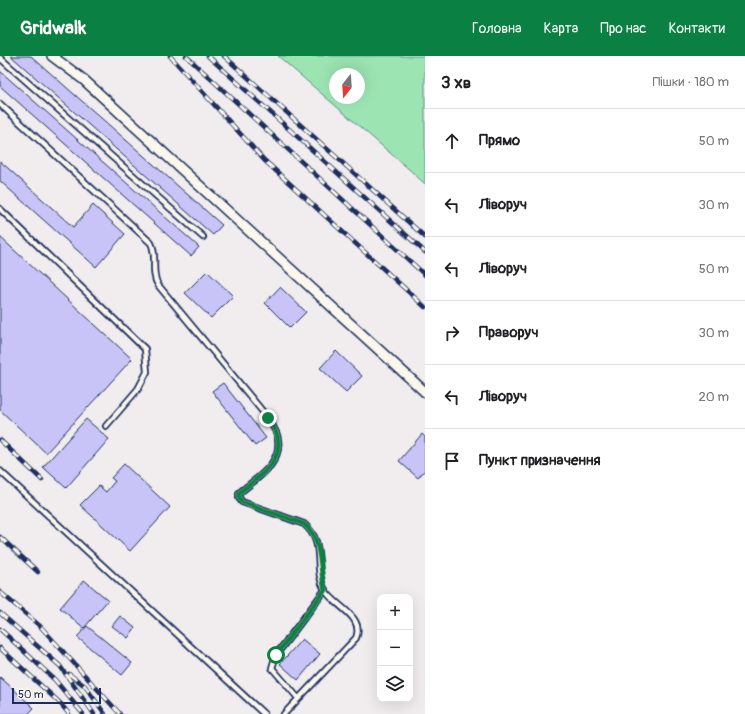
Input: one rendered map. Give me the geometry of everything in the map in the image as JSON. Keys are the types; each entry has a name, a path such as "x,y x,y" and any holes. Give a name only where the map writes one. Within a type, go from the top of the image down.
{"street":[{"path":"52,56 90,86 425,392"}],"lane":[{"path":"0,58 203,238"},
{"path":"0,104 151,243 153,248 154,275 158,285 268,418 277,435 277,453 272,466 239,493 239,498 242,502 304,524 312,530 317,542 321,576 325,590 358,623 359,631 356,638 284,714"},
{"path":"0,208 146,349 147,372 138,389 106,426"},
{"path":"0,470 264,714"},
{"path":"298,698 272,668 276,655 325,590"}],"green space":[{"path":"278,56 425,56 425,184 334,104 365,104 365,68 329,68 329,100"}],"building":[{"path":"11,56 31,56 222,225 213,235"},
{"path":"0,71 199,247 191,256 0,86"},
{"path":"0,161 73,227 93,205 125,234 96,267 0,181"},
{"path":"0,237 132,359 46,453 0,410"},
{"path":"207,271 233,296 211,318 185,293"},
{"path":"280,287 306,312 290,328 265,303"},
{"path":"336,351 362,376 346,392 320,368"},
{"path":"223,383 266,438 255,446 212,391"},
{"path":"86,419 109,439 66,488 43,467"},
{"path":"422,434 425,437 425,470 418,478 399,461"},
{"path":"124,464 170,507 130,551 80,505 99,486 106,492 115,481 111,478"},
{"path":"84,580 108,600 84,628 60,608"},
{"path":"120,616 135,628 128,638 112,626"},
{"path":"87,626 132,663 122,675 77,637"},
{"path":"302,639 320,654 298,680 280,664"},
{"path":"0,677 34,708 28,714 0,714"}],"railway":[{"path":"170,56 264,160 425,307"},
{"path":"186,56 425,275"},
{"path":"208,56 425,252"},
{"path":"224,56 425,237"},
{"path":"0,440 42,480"},
{"path":"0,537 38,572"},
{"path":"0,592 40,626 120,714"},
{"path":"0,613 60,666 94,714"},
{"path":"0,629 55,680 83,714"},
{"path":"0,648 60,703 69,714"},
{"path":"69,674 85,686 105,714"}],"route":[{"path":"268,418 277,435 277,453 272,466 239,493 239,498 242,502 304,524 312,530 317,542 321,576 325,590 276,655"}]}
